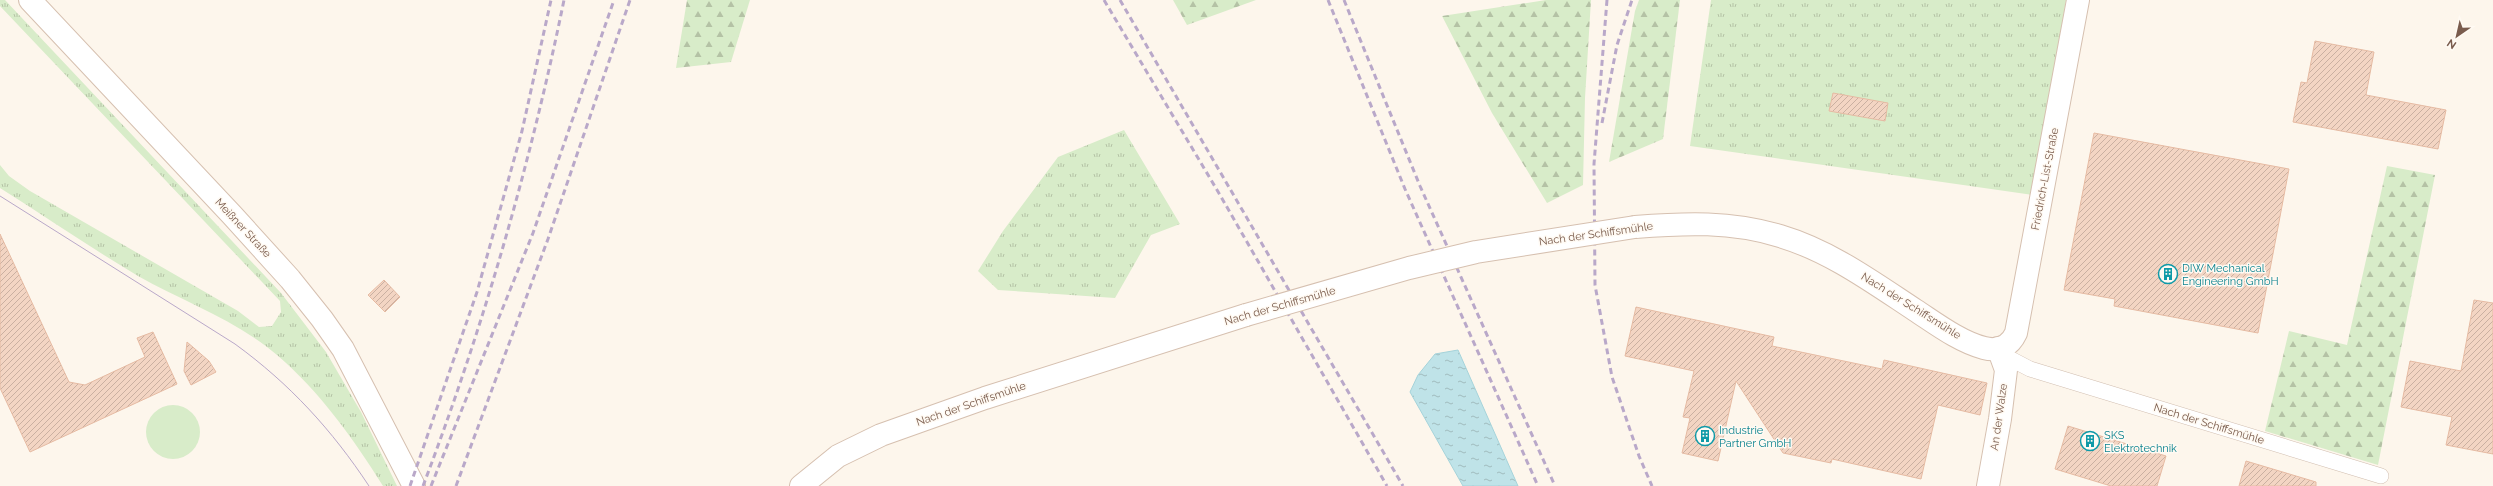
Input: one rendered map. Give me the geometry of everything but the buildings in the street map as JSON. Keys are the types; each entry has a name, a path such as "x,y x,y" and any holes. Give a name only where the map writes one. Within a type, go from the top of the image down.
{"street":[{"name":"Meißner Straße","path":"30,0 232,215 290,279 322,319 343,349 414,486"},
{"name":"Friedrich-List-Straße","path":"1998,348 2012,342 2016,333 2078,0"},
{"name":"Nach der Schiffsmühle","path":"801,486 838,456 881,435 985,398 1246,315 1409,268 1476,252 1635,227 1695,223 1742,226 1780,236 1812,247 1844,263 1929,319 1975,345 1986,348 1998,348 2009,358 2030,369 2381,476"},
{"name":"An der Walze","path":"1988,486 2000,419 2006,370 1998,348"}],"green space":[{"path":"0,0 5,0 281,293 326,352 361,412 397,486 383,486 360,450 335,416 293,369 277,355 227,321 138,276 103,255 0,188 0,165 9,176 30,191 238,311 259,327 272,326 281,312 280,301 0,6"},
{"path":"687,0 750,0 731,62 676,68"},
{"path":"1173,0 1256,0 1187,25"},
{"path":"1546,0 1591,0 1585,98 1583,185 1547,203 1492,113 1442,16"},
{"path":"1639,0 1680,0 1663,139 1609,162 1635,11"},
{"path":"1711,0 2066,0 2033,195 1690,146"},
{"path":"1124,130 1180,224 1151,235 1115,298 998,290 978,271 1003,231 1058,157"},
{"path":"2387,166 2435,175 2378,465 2265,431 2289,331 2347,345"},
{"path":"168,405 178,405 188,409 196,417 200,427 200,437 196,447 188,455 178,459 168,459 158,455 150,447 146,437 146,427 150,417 158,409"}],"water":[{"path":"1458,350 1518,486 1463,486 1410,392 1418,375 1435,354"}],"tram line":[{"path":"0,196 235,344 255,359 309,409 355,465 369,486"}],"railway":[{"path":"410,486 477,292 522,131 551,0"},
{"path":"423,486 466,367 503,246 536,124 564,0"},
{"path":"431,486 533,233 614,0"},
{"path":"456,486 548,239 630,0"},
{"path":"1104,0 1220,195 1387,486"},
{"path":"1120,0 1403,486"},
{"path":"1328,0 1405,189 1538,486"},
{"path":"1344,0 1420,186 1555,486"},
{"path":"1607,0 1594,164 1595,285 1612,377 1639,456 1652,486"},
{"path":"1602,123 1617,45 1632,0"}],"place":[{"name":"DIW Mechanical Engineering GmbH","path":"2168,274"},
{"name":"Industrie Partner GmbH","path":"1705,436"},
{"name":"SKS Elektrotechnik","path":"2090,441"}]}
